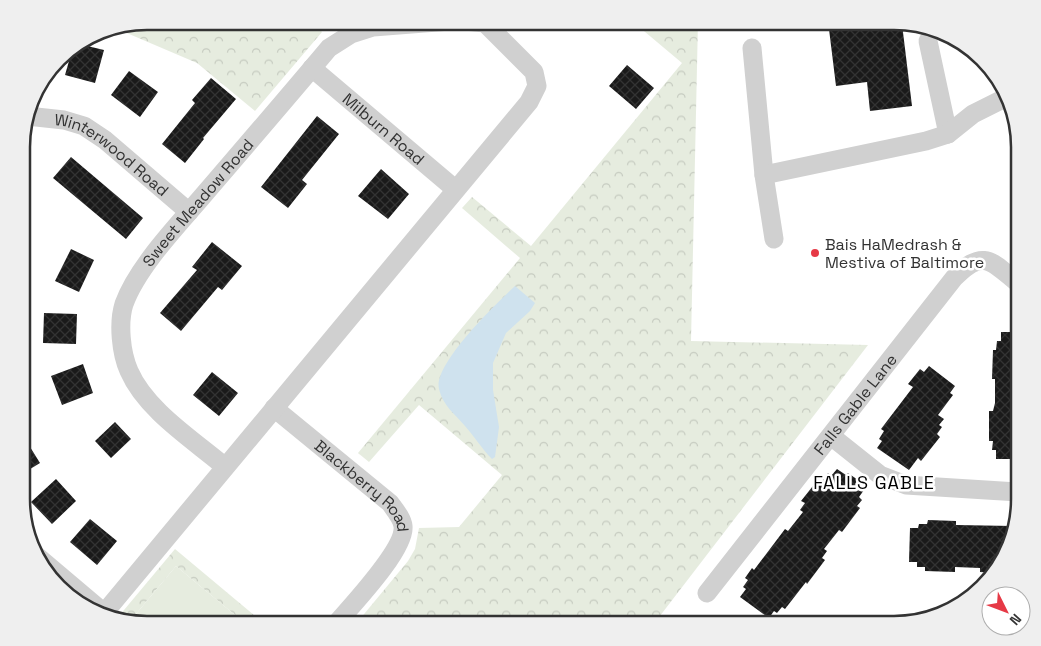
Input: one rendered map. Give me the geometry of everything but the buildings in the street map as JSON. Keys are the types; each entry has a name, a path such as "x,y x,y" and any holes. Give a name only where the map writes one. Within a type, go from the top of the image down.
{"street":[{"name":"Sweet Meadow Road","path":"224,466 160,412 139,390 128,369 120,338 124,306 137,276 329,48 351,34 364,30"},
{"path":"107,609 529,102 537,86 534,72 492,30"},
{"path":"928,40 948,134"},
{"path":"752,48 764,175 774,239"},
{"name":"Milburn Road","path":"312,68 455,189"},
{"path":"764,175 926,141 948,134 973,114 1001,100"},
{"name":"Winterwood Road","path":"34,117 64,120 84,126 105,140 189,212"},
{"name":"Falls Gable Lane","path":"707,593 965,266 976,260 987,260 1011,277"},
{"name":"Blackberry Road","path":"274,408 390,503 398,514 403,526 401,538 393,555 342,616"},
{"path":"830,436 880,474 906,485 1011,491"},
{"path":"55,571 93,603"}],"green space":[{"path":"147,30 320,30 322,32 255,111 197,63 125,32"},
{"path":"643,30 698,30 691,341 868,345 660,616 362,616 408,561 415,549 419,528 459,527 502,475 419,405 369,462 358,453 520,258 462,208 472,197 531,246 682,63"},
{"path":"175,549 255,616 236,616 176,566 135,615 122,613"},
{"path":"176,566 236,616 147,616 135,615"}],"water":[{"path":"515,286 535,303 530,311 506,333 493,363 493,390 499,427 495,457 492,459 446,405 439,389 440,378 446,365 468,334"}],"place":[{"name":"Bais HaMedrash & Mestiva of Baltimore","path":"815,253"}],"district":[{"name":"FALLS GABLE","path":"874,483"}]}
